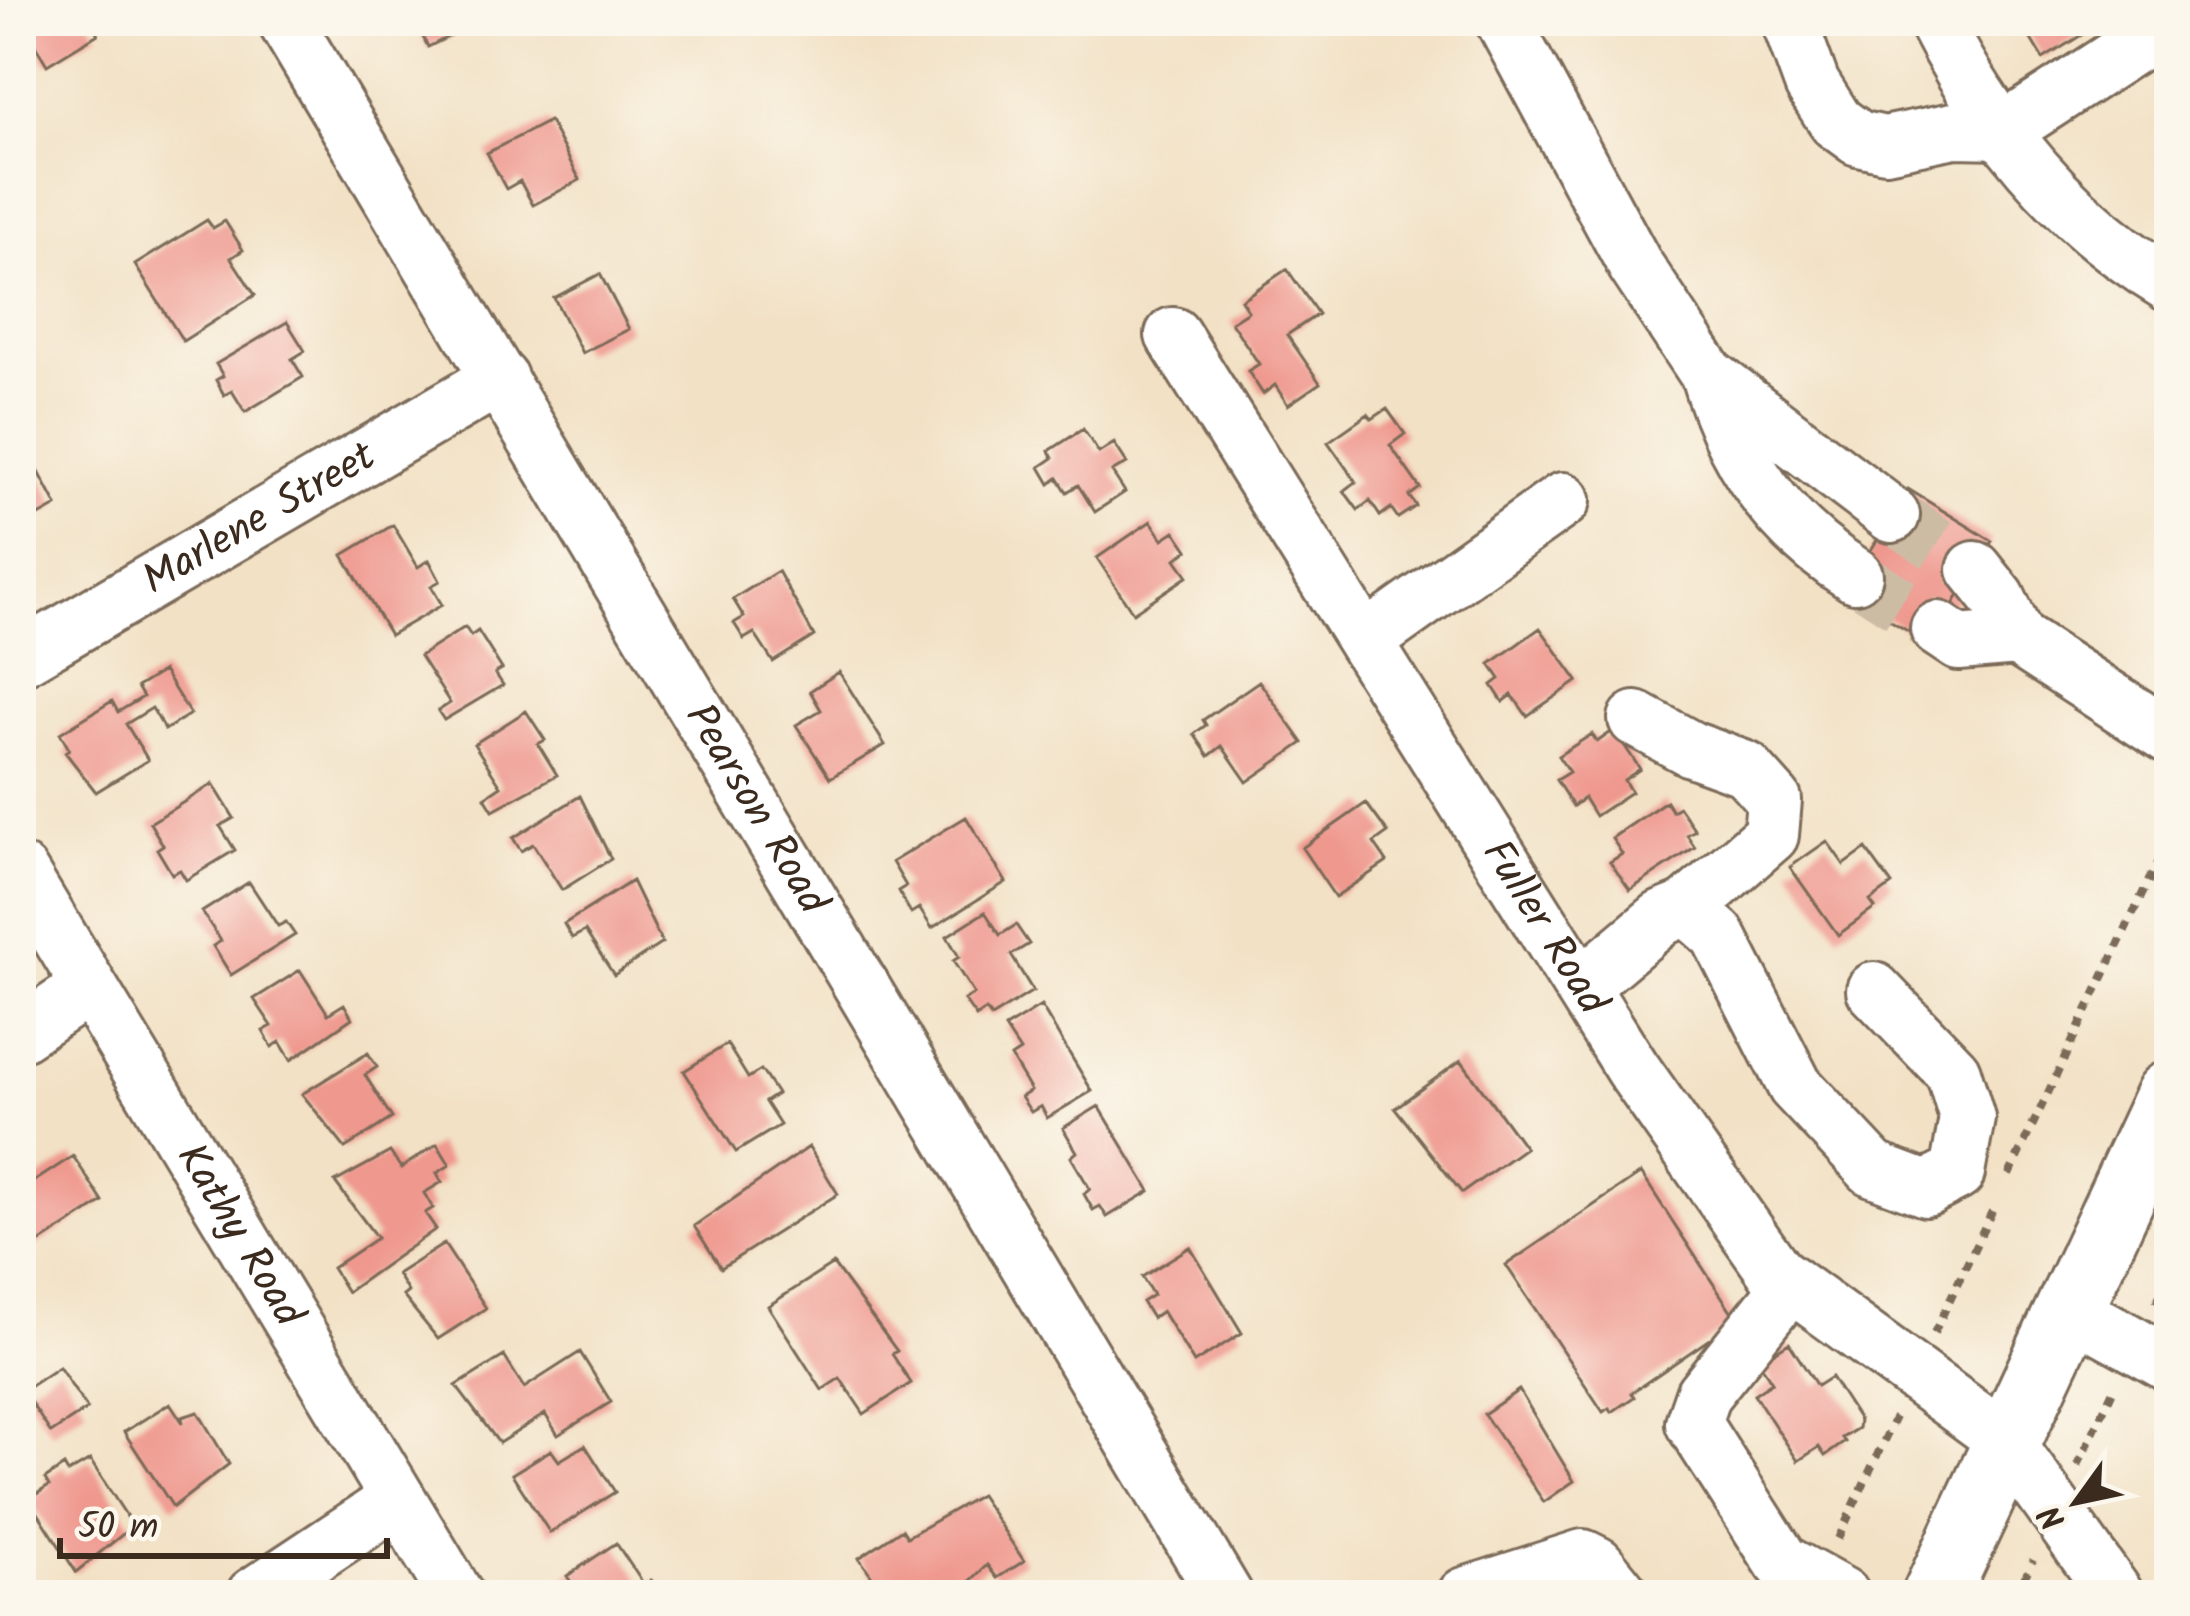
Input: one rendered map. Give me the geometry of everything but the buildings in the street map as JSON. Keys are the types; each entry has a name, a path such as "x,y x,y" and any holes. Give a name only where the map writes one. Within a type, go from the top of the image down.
{"highway":[{"path":"1936,1595 2169,1095"}],"street":[{"name":"Pearson Road","path":"285,21 1226,1595"},
{"path":"1503,21 1635,265 1708,375 1736,450 1767,498 1817,552 1855,575"},
{"path":"1789,21 1828,111 1858,139 1885,144 1954,130 2003,131 2169,23"},
{"path":"1935,21 2003,131 2038,177 2095,232 2169,284"},
{"name":"Fuller Road","path":"1173,335 1581,986 1776,1273 2005,1440 2116,1595"},
{"path":"1708,375 1892,515"},
{"name":"Marlene Street","path":"21,658 500,379"},
{"path":"1365,641 1563,500"},
{"path":"1975,569 2017,638 2169,737"},
{"path":"1938,629 1959,643 2017,638"},
{"path":"1581,986 1661,917 1687,908 1771,835 1774,800 1746,769 1691,749 1636,719"},
{"name":"Kathy Road","path":"21,873 456,1595"},
{"path":"1687,908 1718,935 1795,1086 1873,1169 1927,1189 1957,1173 1967,1118 1953,1072 1874,990"},
{"path":"21,1033 88,988"},
{"path":"1791,1284 1703,1394 1693,1423 1771,1549 1794,1570 1830,1589"},
{"path":"2068,1308 2152,1355"},
{"path":"254,1595 397,1500"},
{"path":"1465,1595 1583,1557 1597,1564 1622,1595"}],"path":[{"path":"2006,1181 2169,838"},
{"path":"1830,1589 1915,1374 1996,1202"},
{"path":"2017,1595 2056,1511 2152,1355 2169,1277"}],"tunnel":[{"path":"1892,515 1975,569"},
{"path":"1855,575 1938,629"}]}
